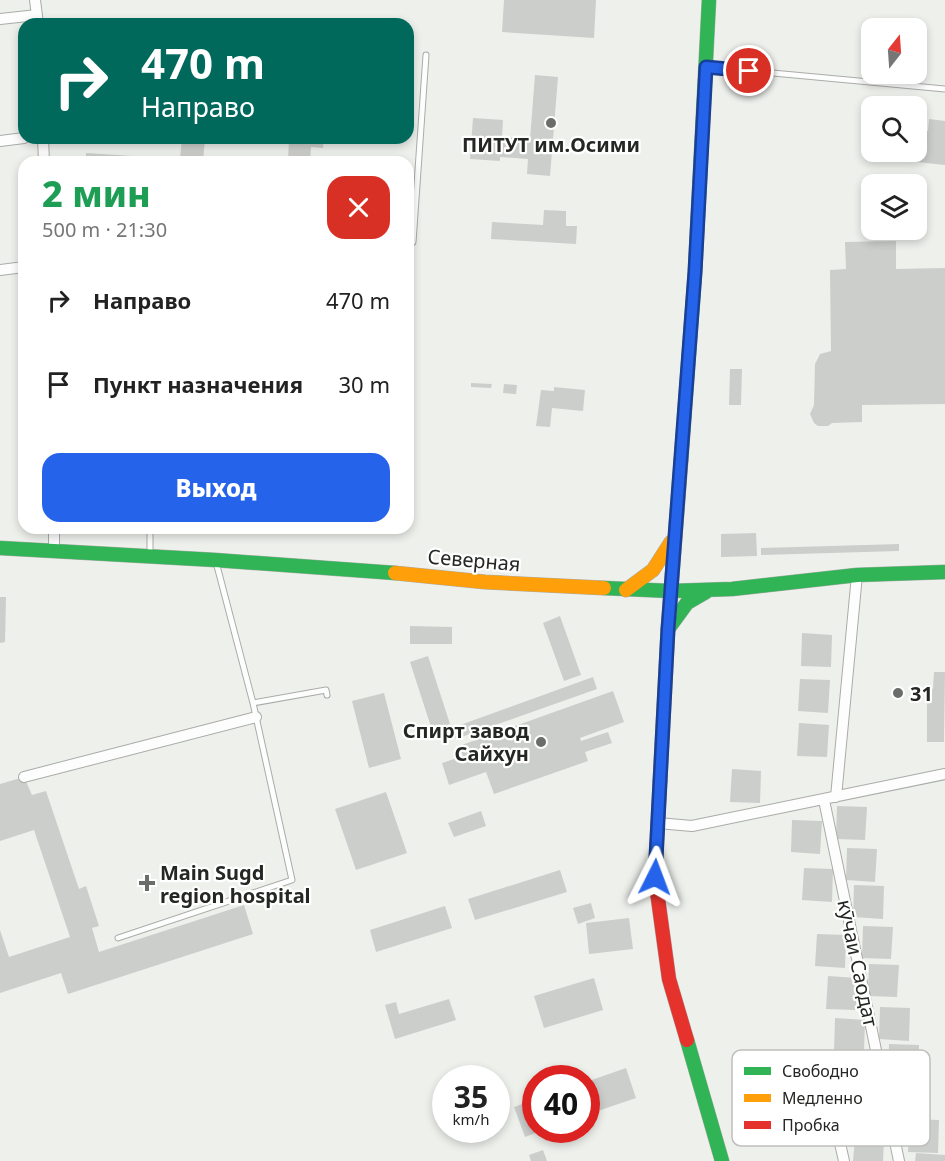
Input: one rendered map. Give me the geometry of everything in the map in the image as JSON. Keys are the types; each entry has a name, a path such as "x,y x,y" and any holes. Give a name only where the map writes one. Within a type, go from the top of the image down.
{"street":[{"path":"35,0 37,18"},
{"path":"709,0 695,272 670,591 655,877 669,979 722,1161"},
{"path":"0,19 18,19"},
{"path":"0,141 18,139"},
{"path":"0,270 18,268"},
{"path":"54,534 54,550"},
{"path":"626,590 659,566 675,534"},
{"name":"Северная","path":"0,548 215,560 485,582 626,590 710,590 857,575 945,572"},
{"path":"836,797 857,575"},
{"path":"668,629 687,603 710,590"},
{"path":"24,777 256,717"},
{"path":"658,823 692,826 945,774"},
{"name":"кӯчаи Саодат","path":"824,800 876,1050"},
{"path":"841,1146 844,1161"},
{"name":"кӯчаи Саодат","path":"896,1146 899,1161"}],"lane":[{"path":"414,228 426,55"},
{"path":"706,67 945,89"},
{"path":"150,534 150,557"},
{"path":"118,938 292,880 253,703 215,560"},
{"path":"253,703 326,690 327,695"}],"building":[{"path":"504,0 596,0 594,38 502,32"},
{"path":"535,75 558,77 550,176 527,174 528,159 500,157 500,161 470,159 473,118 503,120 502,137 530,139"},
{"path":"929,119 945,121 945,165 917,162 927,162"},
{"path":"181,144 204,144 204,156 180,156"},
{"path":"289,144 323,144 323,148 311,147 310,156 288,156"},
{"path":"86,153 133,156 86,156"},
{"path":"544,210 566,211 566,226 577,226 576,244 491,239 492,222 543,225"},
{"path":"896,241 896,269 945,268 945,404 862,405 862,422 818,426 810,414 814,405 815,364 820,354 831,351 830,270 846,269 845,242"},
{"path":"730,369 742,369 741,405 729,405"},
{"path":"471,383 492,384 491,388 471,387"},
{"path":"504,384 517,385 516,394 503,393"},
{"path":"554,387 585,390 583,411 552,408 550,427 536,426 541,390 554,391"},
{"path":"756,533 757,556 721,557 721,534"},
{"path":"899,544 899,551 761,555 761,548"},
{"path":"0,597 6,597 5,642 0,643"},
{"path":"560,616 581,675 564,681 543,623"},
{"path":"410,626 452,627 452,644 410,644"},
{"path":"802,633 832,635 831,667 801,666"},
{"path":"428,656 450,724 432,730 410,662"},
{"path":"934,672 945,672 944,742 927,742 927,689 933,689"},
{"path":"593,677 597,689 456,739 452,728"},
{"path":"800,679 830,680 828,713 798,711"},
{"name":"Спирт завод Сайхун","path":"613,691 624,722 580,738 581,741 608,732 612,743 585,752 588,761 494,794 486,772 449,785 442,763 463,756 459,746"},
{"path":"384,693 401,759 369,768 352,701"},
{"path":"799,723 829,725 827,757 797,756"},
{"path":"732,769 761,771 760,803 730,802"},
{"path":"24,777 32,795 46,791 79,889 86,886 99,926 92,928 99,952 244,905 253,934 68,994 61,973 0,993 0,930 9,957 70,937 34,830 0,841 0,784"},
{"path":"386,792 407,853 356,870 335,809"},
{"path":"837,806 867,807 865,840 836,839"},
{"path":"481,811 486,826 454,837 448,823"},
{"path":"792,820 822,821 820,854 791,852"},
{"path":"847,848 877,849 875,882 846,880"},
{"path":"804,868 833,869 832,902 802,900"},
{"path":"560,870 567,892 475,920 468,899"},
{"path":"854,885 884,886 883,919 853,917"},
{"path":"591,903 595,918 578,924 573,908"},
{"path":"445,906 452,928 376,952 370,930"},
{"path":"629,918 633,949 589,954 586,923"},
{"path":"863,926 893,927 891,959 862,958"},
{"path":"817,934 846,935 845,968 815,966"},
{"path":"869,964 899,965 897,997 868,996"},
{"path":"828,976 857,978 856,1010 826,1009"},
{"path":"594,978 603,1010 544,1028 534,996"},
{"path":"449,999 456,1020 395,1039 385,1005 396,1002 399,1014"},
{"path":"880,1007 910,1008 909,1041 879,1039"},
{"path":"835,1018 865,1020 864,1050 834,1050"},
{"path":"889,1044 919,1045 919,1050 889,1050"},
{"path":"626,1068 636,1098 600,1110 600,1077"},
{"path":"522,1104 522,1129 514,1107"},
{"path":"930,1120 939,1120 938,1153 908,1152 908,1146 930,1146"},
{"path":"854,1146 884,1146 883,1161 853,1161"},
{"path":"543,1150 547,1161 531,1161 529,1155"},
{"path":"916,1153 945,1155 945,1161 915,1161"}],"traffic: fast":[{"path":"681,461 695,272 709,0"},
{"path":"0,548 395,573"},
{"path":"604,588 670,591 732,589 857,575 945,572"},
{"path":"668,629 687,603 706,592"},
{"path":"687,1040 722,1161"}],"traffic: slow":[{"path":"660,781 668,629 681,461"},
{"path":"626,590 653,570 671,542"},
{"path":"395,573 485,582 604,588"}],"traffic: jam":[{"path":"660,781 655,877 669,979 687,1040"}],"place":[{"name":"ПИТУТ им.Осими","path":"551,123"},
{"name":"31","path":"898,693"},
{"name":"Спирт завод Сайхун","path":"541,742"},
{"name":"Main Sugd region hospital","path":"147,883"}],"route":[{"path":"655,877 668,629 695,272 706,67 749,71"}]}
